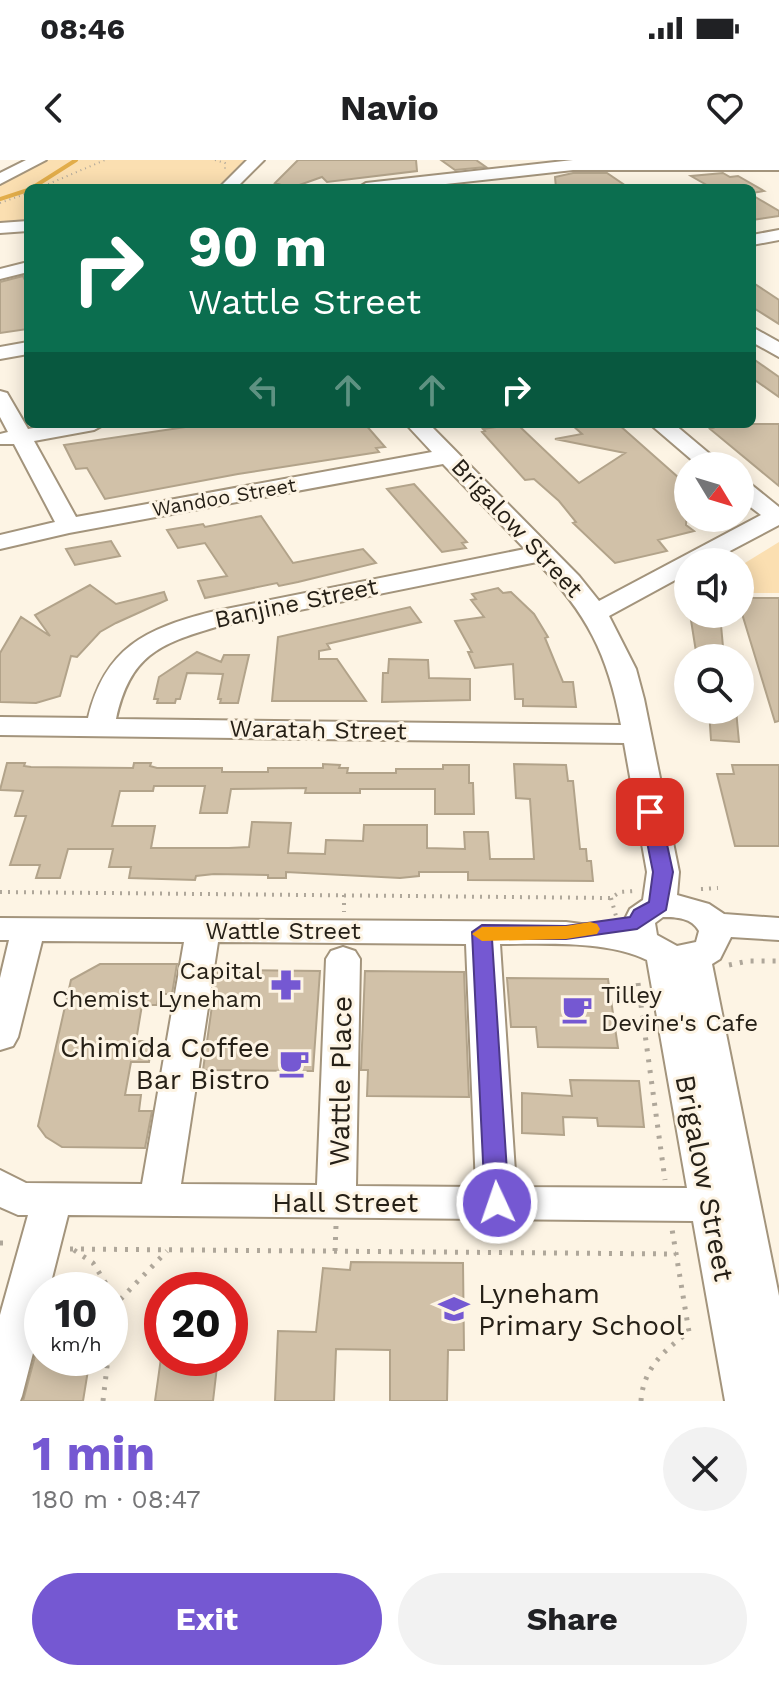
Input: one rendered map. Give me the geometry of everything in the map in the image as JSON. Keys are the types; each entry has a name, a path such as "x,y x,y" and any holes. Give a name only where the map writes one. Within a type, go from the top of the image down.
{"street":[{"path":"0,179 38,160"},
{"path":"231,184 256,160"},
{"path":"393,184 514,164 739,162 779,165"},
{"path":"514,164 542,184"},
{"path":"0,228 24,228"},
{"path":"756,239 779,235"},
{"path":"0,274 24,268"},
{"path":"756,336 779,351"},
{"path":"0,353 24,349"},
{"path":"0,397 10,438 69,526"},
{"path":"10,438 70,428"},
{"name":"Brigalow Street","path":"421,428 543,553 595,613 622,669 679,940 726,1205 747,1401"},
{"path":"666,428 696,452"},
{"name":"Wandoo Street","path":"0,542 69,526 448,456"},
{"path":"716,548 778,515 754,497"},
{"name":"Banjine Street","path":"100,727 112,683 123,666 136,653 175,631 211,620 543,553"},
{"path":"595,613 674,570"},
{"name":"Waratah Street","path":"0,726 636,734"},
{"path":"0,1037 23,959 14,929"},
{"name":"Wattle Street","path":"14,929 566,933 679,940 778,940"},
{"path":"159,1200 203,930"},
{"path":"482,932 497,1203"},
{"name":"Wattle Place","path":"336,1202 343,959"},
{"name":"Hall Street","path":"0,1186 18,1199 726,1205"},
{"path":"0,1396 52,1199"},
{"name":"Brigalow Street","path":"726,1205 778,1401"}],"path":[{"path":"48,184 105,160"},
{"path":"0,203 24,194"},
{"path":"0,892 611,898 620,892"},
{"path":"641,1401 641,1390 651,1365 672,1343 689,1332 668,1205 679,940 748,961 778,940"},
{"path":"99,1272 93,1263 72,1249 676,1254"},
{"path":"128,1291 168,1250"},
{"path":"103,1401 106,1376"}],"shaded area":[{"path":"43,160 246,160 241,164 241,170 225,184 24,184 24,225 0,227 0,180"},
{"path":"779,542 779,593 754,593 754,557"}],"building":[{"path":"298,160 416,160 417,171 327,182 322,177 302,184 275,183"},
{"path":"441,160 476,160 486,167 455,170"},
{"path":"573,173 607,173 623,184 556,184 555,177"},
{"path":"723,173 730,177 738,176 752,184 705,184 691,176"},
{"path":"756,197 779,211 779,216 756,219"},
{"path":"23,276 24,330 0,333 0,282"},
{"path":"756,285 779,300 779,324 756,310"},
{"path":"756,361 779,377 779,397 756,381"},
{"path":"779,424 779,486 754,465 754,452 738,452 710,429"},
{"path":"179,428 368,428 385,447 376,448 379,452 105,499 87,468 76,469 64,445"},
{"path":"521,428 579,483 625,453 555,439 582,434 575,428 623,428 674,474 674,532 690,532 658,540 667,551 615,563 573,523 576,522 559,501 534,479 525,480 482,432 485,431 483,429"},
{"path":"414,484 467,542 462,543 466,548 442,552 387,489"},
{"path":"261,516 293,563 363,549 376,563 279,586 277,583 205,598 198,581 227,576 205,543 178,548 167,530 203,524 205,527"},
{"path":"111,541 120,556 75,565 66,549"},
{"path":"90,585 116,604 164,592 167,600 100,632 77,657 71,656 60,696 36,703 0,702 0,653 21,617 50,636 35,615"},
{"path":"498,588 503,593 511,592 534,614 548,637 545,638 563,682 573,682 576,707 523,706 523,699 515,699 513,664 475,668 468,652 472,652 455,621 484,617 471,600 476,599 472,594"},
{"path":"754,598 779,598 779,721 775,722 754,644 751,644 746,628 754,628"},
{"path":"410,607 421,622 327,644 330,649 319,651 319,659 337,659 366,701 272,701 278,637"},
{"path":"692,628 721,628 723,644 695,644"},
{"path":"197,652 221,662 224,655 249,655 238,703 220,703 221,699 218,699 223,674 187,673 180,699 176,699 175,703 157,703 158,699 154,699 159,677"},
{"path":"389,659 428,660 429,678 470,679 470,700 382,702 383,673 388,673"},
{"path":"710,724 737,724 739,742 711,740"},
{"path":"7,763 25,763 24,766 31,767 133,768 134,763 151,763 150,766 157,768 222,768 222,772 323,768 323,764 348,768 347,773 396,773 396,769 443,769 443,765 469,765 474,814 435,814 435,789 305,793 306,788 231,789 227,813 200,813 205,786 154,786 153,791 120,791 112,826 155,826 151,848 229,848 249,847 252,822 291,823 288,853 325,854 326,840 363,841 364,825 427,825 427,848 465,849 464,832 488,832 490,859 534,859 530,799 516,798 514,764 566,765 568,781 573,781 580,849 586,849 587,861 591,861 593,881 468,880 468,872 419,872 419,876 400,878 286,872 286,878 214,874 196,876 195,880 129,878 131,867 109,867 113,849 68,849 60,878 36,878 40,865 10,865 26,816 15,816 23,791 0,790"},
{"path":"732,765 779,765 779,846 735,846 717,774 734,774"},
{"path":"100,964 177,964 172,994 159,994 157,1005 142,1005 136,1041 152,1041 149,1062 131,1062 125,1095 141,1095 139,1111 152,1111 145,1148 62,1147 46,1137 38,1126 71,980"},
{"path":"217,970 320,971 313,1071 203,1070"},
{"path":"365,971 464,972 469,1097 367,1096 368,1070 361,1070"},
{"path":"507,978 608,979 618,1048 538,1047 536,1027 511,1027"},
{"path":"570,1080 639,1081 644,1127 598,1126 597,1118 563,1117 564,1135 522,1133 522,1093 572,1096"},
{"path":"351,1262 463,1263 464,1350 448,1350 447,1401 390,1401 390,1350 336,1349 334,1401 275,1401 278,1331 316,1332 323,1268 350,1270"},
{"path":"30,1376 87,1376 83,1401 23,1401"},
{"path":"158,1376 216,1376 213,1401 155,1401"}],"waterway":[{"path":"38,184 76,160"},
{"path":"0,199 24,191"}],"slow traffic":[{"path":"482,934 566,933 590,929"}],"place":[{"name":"Capital Chemist Lyneham","path":"286,985"},
{"name":"Tilley Devine's Cafe","path":"577,1009"},
{"name":"Chimida Coffee Bar Bistro","path":"294,1063"},
{"name":"Lyneham Primary School","path":"454,1309"}],"route":[{"path":"497,1203 482,932 566,933 637,922 649,909 659,906 663,872 650,812"}]}
